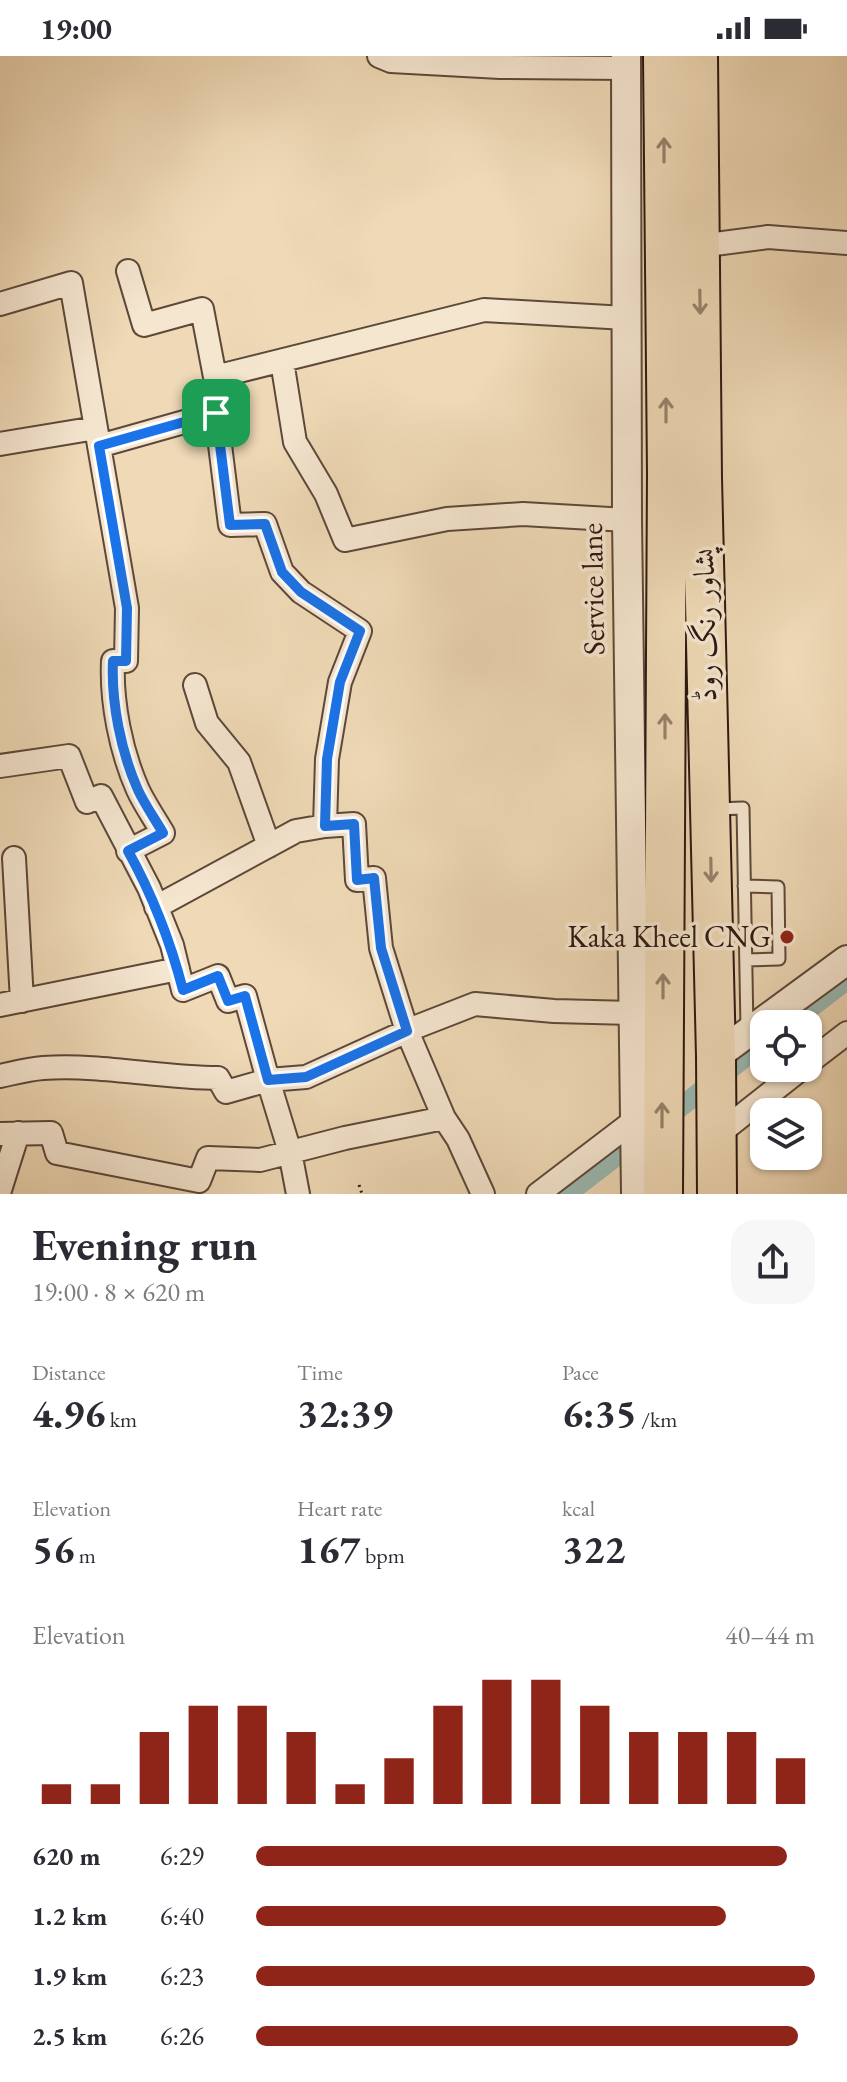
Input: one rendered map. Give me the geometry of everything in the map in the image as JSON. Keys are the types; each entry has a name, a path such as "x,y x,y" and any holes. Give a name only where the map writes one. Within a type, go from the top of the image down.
{"highway":[{"name":"پشاور رنگ روڈ","path":"643,1186 662,1064 667,474 663,56"},
{"name":"پشاور رنگ روڈ","path":"698,56 702,478 717,1194"}],"street":[{"path":"379,56 391,61 500,67 627,62"},
{"name":"Service lane","path":"627,62 627,520 632,1013 635,1121 643,1186"},
{"path":"700,246 768,237 847,243"},
{"path":"128,271 144,325 202,309 215,377 484,310 626,318"},
{"path":"0,304 71,283 127,608 126,661 113,661 112,682 124,744 138,789 163,833 128,851"},
{"path":"282,361 295,442 326,494 345,540 447,519 523,514 627,520"},
{"path":"0,444 97,437 216,413 230,525 265,524 282,572 301,592 360,631 340,682 327,759 325,826"},
{"path":"627,475 667,474"},
{"path":"195,685 207,723 239,762 269,846"},
{"path":"0,766 69,756 87,802 101,796 156,907 172,945 183,990 218,976 228,1001 245,996 290,1152 298,1194"},
{"path":"156,907 296,831 354,824 357,880 374,878 381,948 407,1031 444,1118 458,1139 483,1194"},
{"path":"14,858 22,1001"},
{"path":"716,1057 847,960"},
{"path":"0,1005 178,969"},
{"path":"0,1076 42,1068 106,1069 176,1078 218,1078 226,1092 268,1080 306,1077 475,1004 554,1011 632,1013"},
{"path":"822,1052 847,1033"},
{"path":"716,1133 783,1082"},
{"path":"0,1190 9,1133 51,1133 57,1153 197,1188 208,1158 260,1160 444,1118"},
{"path":"538,1194 635,1121"}],"lane":[{"path":"710,809 743,808 747,1033"},
{"path":"744,886 778,887 779,959 746,960"}],"path":[{"path":"359,1185 362,1194"}],"waterway":[{"path":"807,1010 847,980"},
{"path":"567,1194 750,1054"}],"place":[{"name":"Kaka Kheel CNG","path":"787,937"}],"route":[{"path":"216,413 230,525 265,524 282,572 301,592 360,631 340,682 327,759 325,826 354,824 357,880 374,878 381,948 407,1031 306,1077 268,1080 245,996 228,1001 218,976 183,990 172,945 149,888 128,851 163,833 138,789 124,744 112,682 113,661 126,661 127,608 99,446 216,413"}]}
